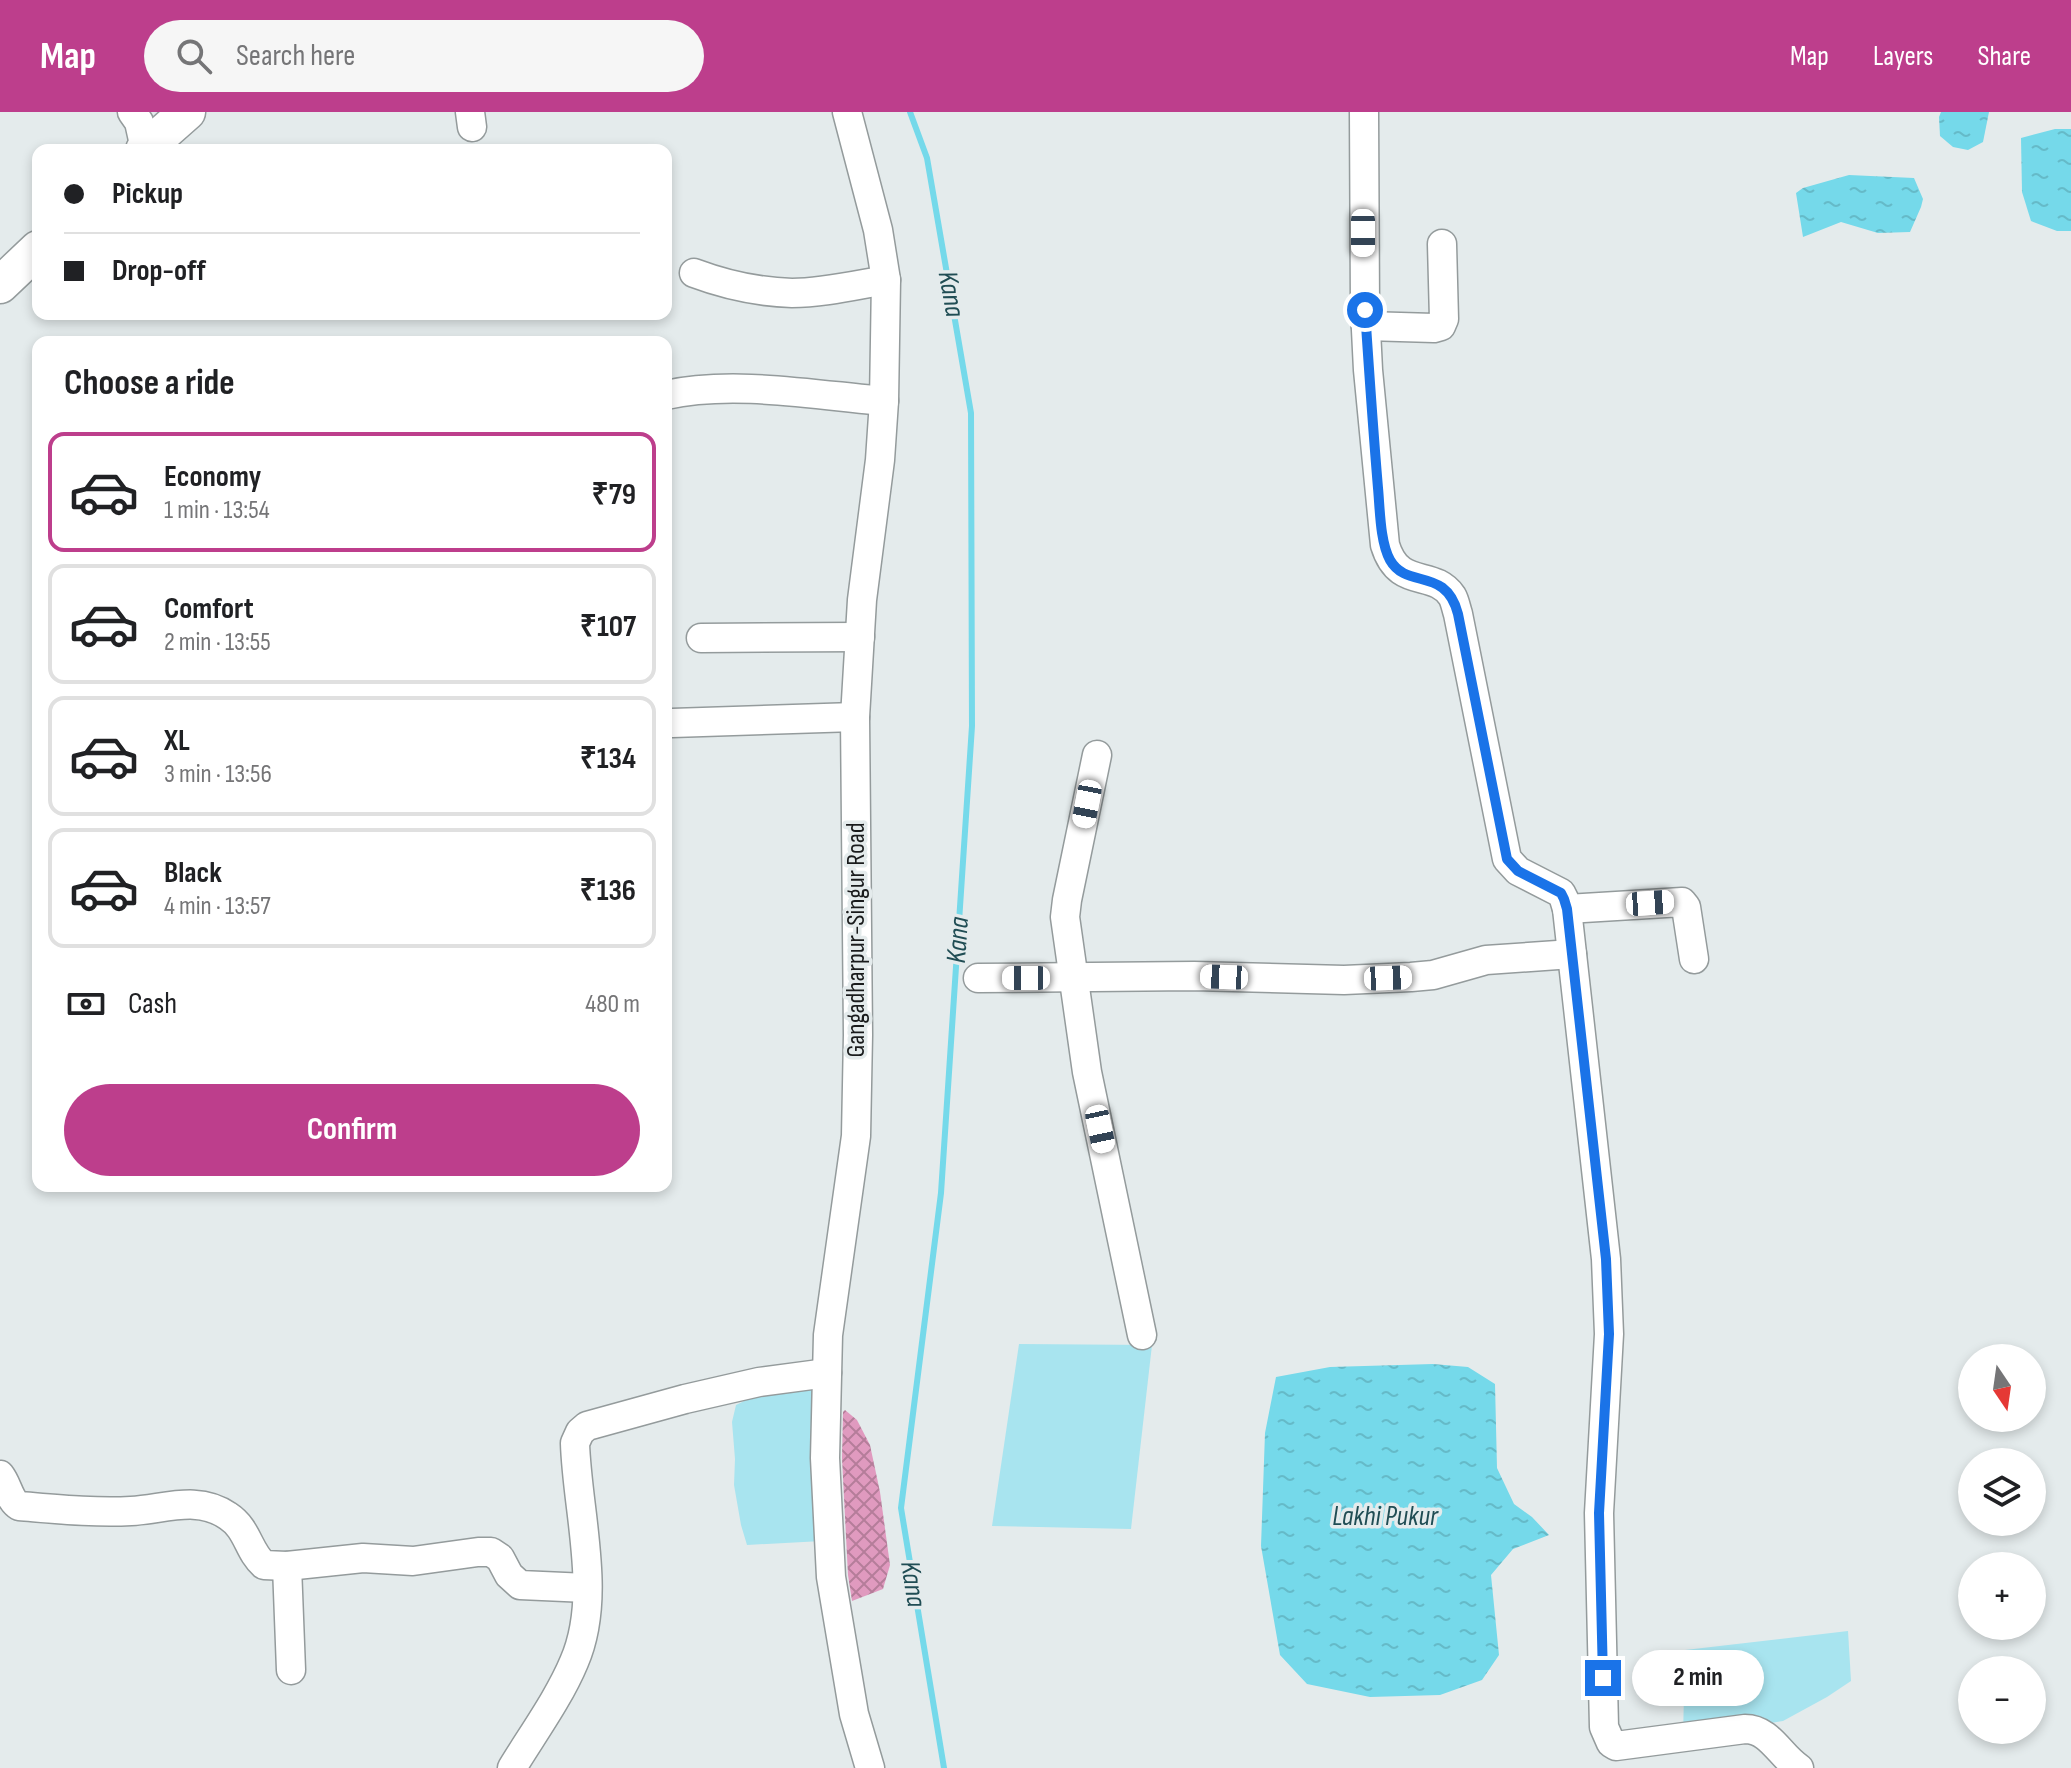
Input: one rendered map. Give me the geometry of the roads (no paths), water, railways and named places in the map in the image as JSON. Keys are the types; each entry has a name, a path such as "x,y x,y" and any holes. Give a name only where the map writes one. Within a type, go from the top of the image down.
{"main road":[{"path":"152,144 187,112"},
{"path":"0,285 32,255"}],"street":[{"path":"132,112 139,122 144,144"},
{"name":"Gangadharpur-Singur Road","path":"847,112 878,230 886,280 880,460 862,600 855,717 856,1136 828,1335 825,1458 831,1577 854,1714 870,1768"},
{"path":"1364,112 1366,326 1380,506 1388,555 1402,572 1438,584 1452,596 1507,859 1518,871 1561,893 1567,909 1606,1259 1609,1334 1599,1513 1604,1727 1611,1743 1616,1746 1756,1729 1799,1768"},
{"path":"1366,326 1441,326 1444,319 1442,244"},
{"path":"694,273 727,285 794,293 886,280"},
{"path":"672,394 743,389 884,401"},
{"path":"701,638 860,637"},
{"path":"672,723 855,717"},
{"path":"1097,755 1067,900 1066,932 1087,1072 1142,1335"},
{"path":"1567,909 1682,902 1686,907 1694,959"},
{"path":"978,978 1194,976 1344,980 1433,975 1486,960 1572,954"},
{"path":"512,1768 575,1662 584,1630 587,1588 585,1549 575,1457 575,1443 580,1432 587,1426 744,1385 827,1373"},
{"path":"0,1475 6,1482 12,1501 19,1506 131,1511 188,1504 214,1507 241,1527 261,1563 276,1566 363,1558 413,1561 491,1552 500,1558 509,1575 520,1585 587,1588"},
{"path":"287,1566 291,1670"}],"water":[{"path":"1941,112 1989,112 1983,142 1968,150 1953,147 1940,136"},
{"path":"2055,129 2071,129 2071,231 2057,231 2031,221 2022,192 2021,138"},
{"path":"1849,175 1914,178 1923,199 1910,232 1878,233 1841,222 1803,237 1796,193 1803,188"},
{"name":"Lakhi Pukur","path":"1433,1364 1468,1367 1495,1384 1497,1468 1514,1504 1549,1535 1513,1549 1491,1575 1499,1655 1482,1680 1440,1695 1370,1697 1307,1684 1280,1655 1261,1546 1265,1433 1276,1377 1330,1367"}],"waterway":[{"name":"Kana","path":"910,112 927,158 971,413 972,726 941,1193 901,1508 944,1768"}]}
